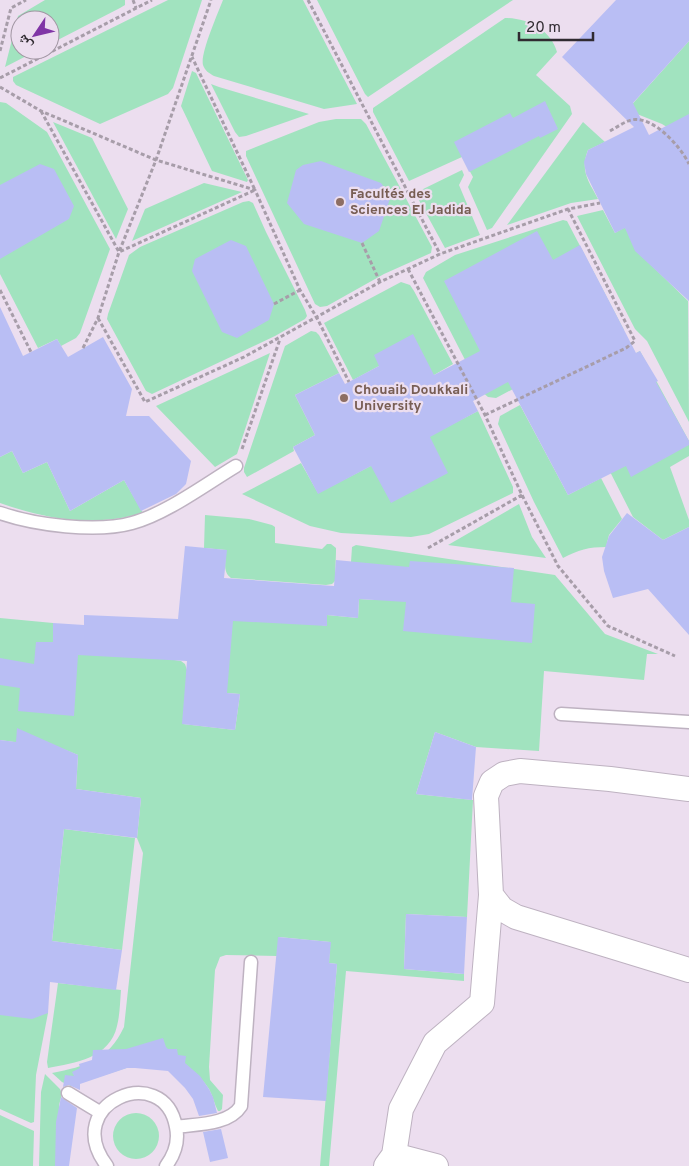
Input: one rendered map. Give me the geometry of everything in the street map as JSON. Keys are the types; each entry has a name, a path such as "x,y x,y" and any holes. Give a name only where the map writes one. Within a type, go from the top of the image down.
{"street":[{"path":"436,1166 390,1160 401,1109 435,1043 482,1003 491,895 486,796 492,782 504,774 520,771 610,779 689,790"},
{"path":"491,895 502,909 516,917 689,970"}],"lane":[{"path":"0,513 12,517 66,526 107,527 133,523 160,511 236,466"},
{"path":"561,714 689,722"},
{"path":"176,1127 227,1119 237,1112 241,1106 251,962"},
{"path":"107,1166 95,1145 97,1120 103,1109 113,1100 136,1092 157,1098 175,1118 177,1145 172,1158 166,1166"},
{"path":"68,1093 101,1113"}],"path":[{"path":"0,51 11,8 26,0"},
{"path":"132,0 136,8"},
{"path":"0,78 152,0"},
{"path":"83,348 98,318 119,252 156,160 211,0"},
{"path":"308,0 440,254"},
{"path":"192,57 300,290 317,318 349,382"},
{"path":"0,87 41,111 156,160 255,190"},
{"path":"41,111 119,252"},
{"path":"610,131 631,120 639,119 656,127 674,141 689,164"},
{"path":"119,252 255,190"},
{"path":"98,318 145,402 280,339 380,282 440,254 568,210 600,203"},
{"path":"485,415 636,342 568,210"},
{"path":"362,243 380,282"},
{"path":"408,269 485,415 522,495 558,566 608,626 675,656"},
{"path":"0,290 31,352"},
{"path":"274,304 300,290"},
{"path":"236,466 280,339"},
{"path":"428,548 522,495"}],"green space":[{"path":"45,0 125,0 125,5 60,39 60,10 28,10"},
{"path":"168,0 202,0 173,88 168,94 100,124 16,85 13,81 13,77 47,60 60,60 60,54"},
{"path":"223,0 303,0 357,104 324,109 209,73 203,65 204,52"},
{"path":"317,0 513,0 368,97"},
{"path":"505,18 530,23 550,37 557,52 536,75 570,106 572,114 492,228 487,230 468,187 473,177 462,157 409,181 373,112 373,108"},
{"path":"689,41 689,141 662,124 627,110"},
{"path":"10,47 10,60 19,60 5,67"},
{"path":"192,71 196,73 248,180 247,182 212,171 181,106"},
{"path":"211,84 219,87 309,114 239,137"},
{"path":"0,102 6,103 47,132 110,249 80,333 76,338 61,346 57,339 38,348 0,274"},
{"path":"336,119 361,119 366,124 432,247 431,253 384,274 327,306 320,307 315,304 246,156 246,151 319,122"},
{"path":"53,122 92,138 128,209 116,239"},
{"path":"583,122 605,142 588,150 585,164 586,175 598,199 571,203 507,225"},
{"path":"462,170 464,175 459,185 480,235 445,248 415,193"},
{"path":"204,183 242,192 132,241 145,209"},
{"path":"249,201 253,203 307,316 275,336 152,394 146,391 107,319 129,255 140,247"},
{"path":"603,210 615,233 625,227 647,261 688,301 689,422 647,341 635,329 577,216"},
{"path":"563,220 567,221 624,330 496,398 488,397 481,391 423,278 426,272 455,255"},
{"path":"401,282 410,285 414,291 453,364 434,375 379,366 353,380 324,323"},
{"path":"311,331 319,335 339,373 295,395 315,435 293,447 294,451 247,477 244,468 285,346"},
{"path":"640,351 689,441 689,456 670,467 689,520 689,527 663,540 633,517 569,391 572,387"},
{"path":"270,353 237,454 215,467 156,406"},
{"path":"520,405 568,495 601,478 622,519 609,535 606,547 584,550 563,558 534,502 498,424 500,416"},
{"path":"478,411 513,487 513,493 429,534 411,537 341,533 310,526 242,494 301,463 318,493"},
{"path":"12,451 23,473 47,462 70,511 124,480 143,513 106,520 71,520 36,514 0,503 0,457"},
{"path":"519,504 532,537 546,558 448,545"},
{"path":"205,515 249,519 272,525 275,527 275,543 322,549 327,544 331,544 336,548 335,581 332,584 326,585 231,578 225,569 226,550 204,548"},
{"path":"356,545 555,575 605,634 658,654 647,654 644,680 544,671 539,751 476,747 435,732 416,794 473,800 467,917 406,914 404,969 464,974 464,981 346,971 329,1166 320,1166 337,964 329,963 330,942 279,937 277,956 226,955 220,957 215,970 209,1067 210,1080 223,1095 222,1109 220,1111 218,1111 205,1083 166,1055 71,1086 62,1082 52,1073 75,1068 103,1055 111,1048 124,1027 143,853 137,838 141,798 76,789 78,755 63,749 0,740 0,618 53,623 53,642 181,661 185,664 187,670 183,724 235,730 240,694 227,693 195,603 327,626 327,615 358,618 359,599 375,600 351,562 352,547"},
{"path":"64,829 135,838 122,950 52,941"},
{"path":"58,983 121,990 119,1012 113,1037 99,1052 80,1061 48,1068 47,1062"},
{"path":"48,1013 36,1075 34,1122 31,1123 0,1109 0,1015"},
{"path":"45,1074 60,1089 62,1094 59,1105 63,1166 39,1166 41,1092"},
{"path":"132,1113 140,1113 149,1117 155,1123 159,1136 155,1149 149,1155 140,1159 132,1159 123,1155 117,1149 113,1140 113,1132 117,1123 123,1117"},
{"path":"0,1115 34,1131 33,1166 0,1166"}],"building":[{"path":"616,0 689,0 689,41 633,103 649,135 689,114 689,301 635,251 625,228 615,233 586,174 584,162 588,150 634,127 562,57"},
{"path":"545,101 558,129 540,138 539,136 469,172 454,142 510,113 513,118"},
{"path":"321,161 381,183 391,196 379,231 362,243 304,224 287,203 296,170 303,165"},
{"path":"40,164 54,169 74,206 69,219 0,259 0,185"},
{"path":"537,231 553,260 580,245 636,353 640,351 658,381 656,382 689,441 689,445 631,477 626,466 568,495 508,382 473,401 478,411 430,437 448,473 391,503 371,466 318,494 293,447 315,435 295,395 339,373 345,384 379,366 374,355 413,334 434,375 480,351 444,281"},
{"path":"231,240 246,246 274,304 269,320 237,338 222,332 192,271 195,259"},
{"path":"0,307 23,356 57,339 68,357 103,337 132,389 126,416 149,416 191,461 186,484 176,494 141,511 124,480 70,511 47,462 23,473 12,451 0,457"},
{"path":"627,513 663,540 689,527 689,635 648,589 613,598 604,571 602,557 609,536"},
{"path":"185,546 227,550 224,578 334,586 336,560 409,567 410,561 514,568 511,602 535,604 532,643 403,631 406,602 359,599 358,618 327,615 327,626 233,621 227,693 240,694 235,730 182,724 187,661 78,655 74,716 18,711 20,688 0,685 0,658 34,664 36,642 53,642 53,623 84,625 84,615 178,619"},
{"path":"17,728 78,755 76,789 141,798 137,838 64,829 52,941 122,950 116,990 50,982 48,1013 32,1019 0,1015 0,740 16,742"},
{"path":"435,732 476,747 472,800 416,794"},
{"path":"406,914 467,917 464,974 404,969"},
{"path":"278,937 331,942 329,963 337,964 326,1101 263,1097"},
{"path":"163,1038 168,1049 177,1049 178,1055 186,1056 185,1063 200,1076 209,1089 217,1113 199,1116 193,1099 168,1071 127,1068 80,1084 80,1090 69,1085 63,1087 65,1075 74,1076 72,1072 80,1068 79,1064 92,1060 93,1050 126,1049"},
{"path":"61,1097 77,1108 69,1166 55,1166 56,1122"},
{"path":"221,1129 228,1158 210,1162 203,1132"}],"place":[{"name":"Facultés des Sciences El Jadida","path":"340,202"},
{"name":"Chouaib Doukkali University","path":"344,398"}]}
